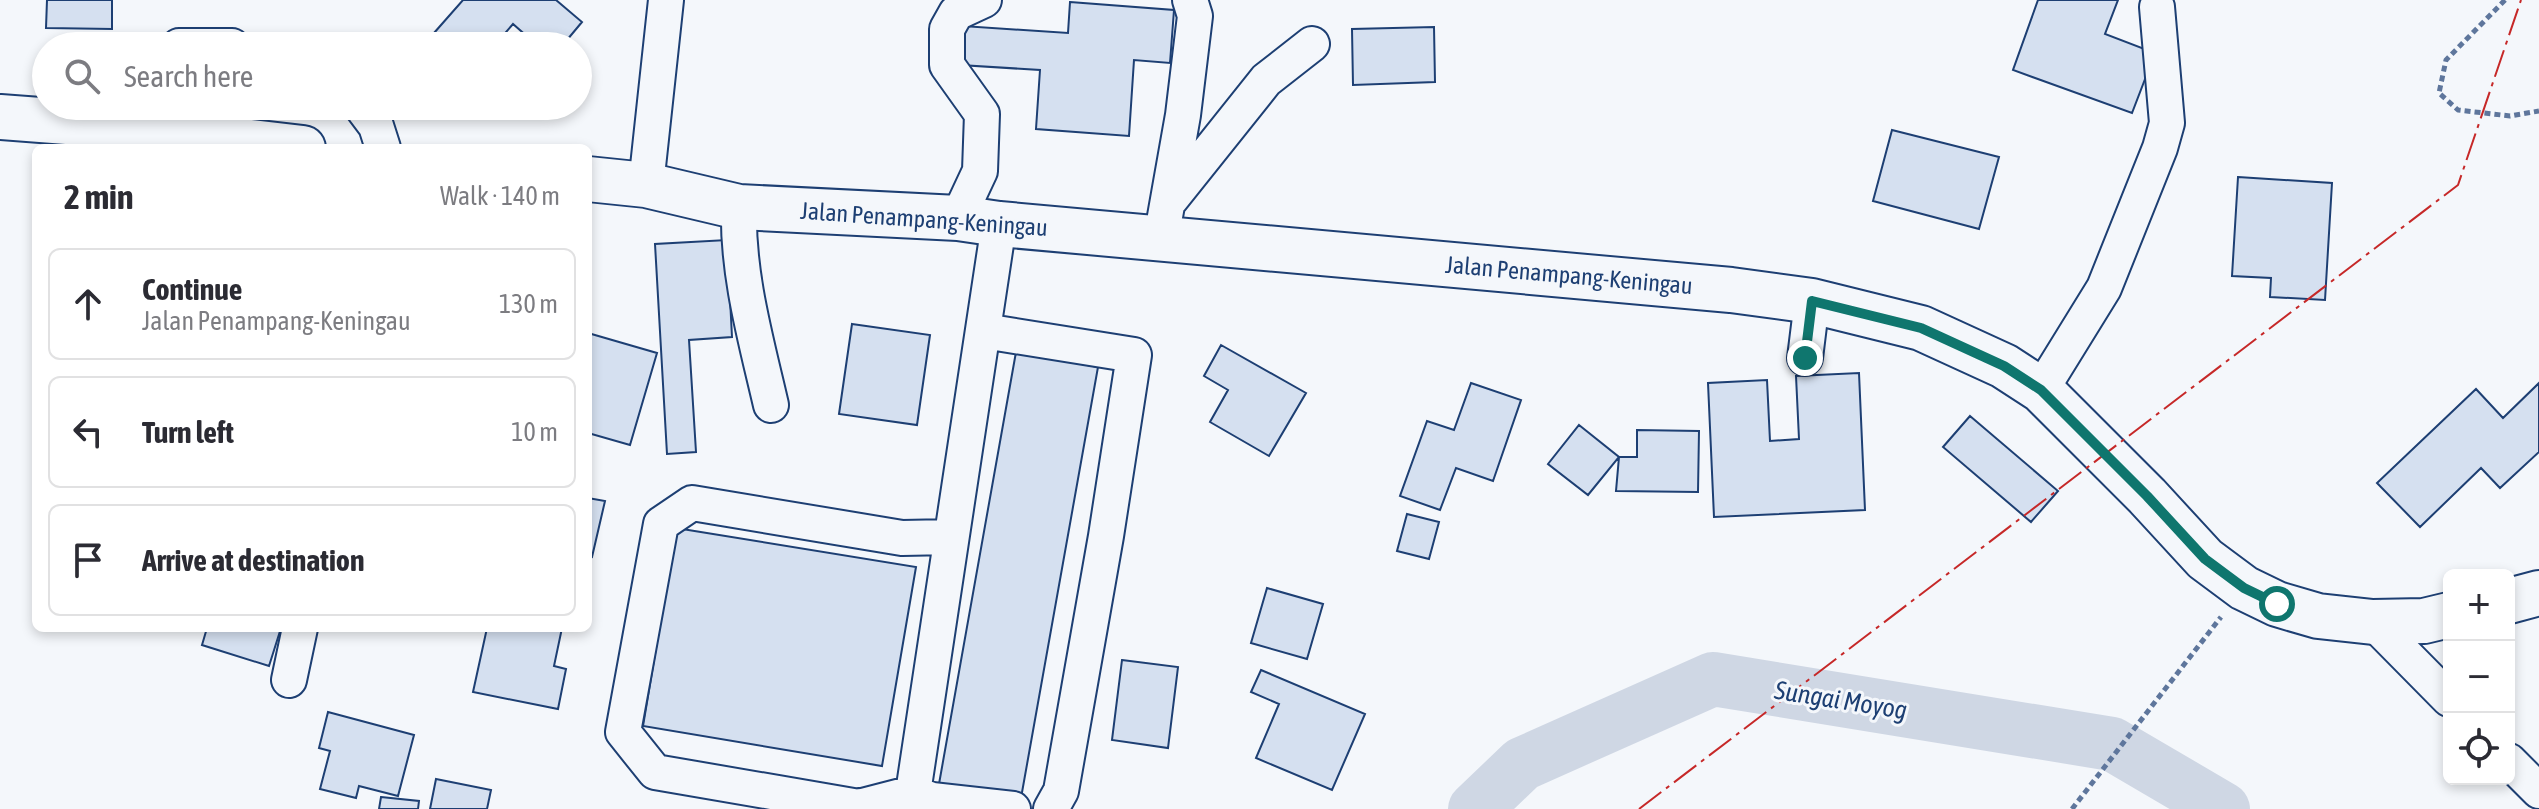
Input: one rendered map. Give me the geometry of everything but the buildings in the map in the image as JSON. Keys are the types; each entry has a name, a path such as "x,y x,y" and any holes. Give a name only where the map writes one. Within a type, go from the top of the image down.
{"main road":[{"path":"0,117 32,116"},
{"path":"124,120 277,144"},
{"name":"Jalan Penampang-Keningau","path":"592,179 646,185 739,207 979,221 1165,221 1812,301 1921,328 2004,366 2041,390 2205,559 2244,588 2277,604 2318,616 2373,622 2424,621 2443,616"},
{"path":"2515,599 2539,593"}],"street":[{"path":"646,185 666,0"},
{"path":"913,793 984,331 979,221 982,114 947,65 947,29 956,13 984,0"},
{"path":"1165,221 1195,16 1190,0"},
{"path":"2041,390 2104,288 2160,148 2167,123 2157,7"},
{"path":"1165,221 1266,80 1312,44"},
{"path":"372,120 382,144"},
{"path":"739,207 738,242 742,270 771,405"},
{"path":"1805,358 1812,301"},
{"path":"984,331 1134,355 1061,791 1051,809"},
{"path":"951,537 902,538 692,503 661,524 623,732 655,772 859,807 913,793 932,800 1013,809"},
{"path":"2373,622 2443,693"},
{"path":"289,680 299,632"},
{"path":"2515,767 2539,791"}],"path":[{"path":"2505,0 2446,60 2439,93 2458,110 2510,116 2539,111"},
{"path":"2072,809 2244,588"}],"waterway":[{"name":"Sungai Moyog","path":"1475,809 1522,764 1713,679 2112,744 2223,809"}],"power":[{"path":"1639,809 2458,185 2521,0"}],"route":[{"path":"1805,358 1812,301 1921,328 2004,366 2041,390 2205,559 2244,588 2277,604"}]}
